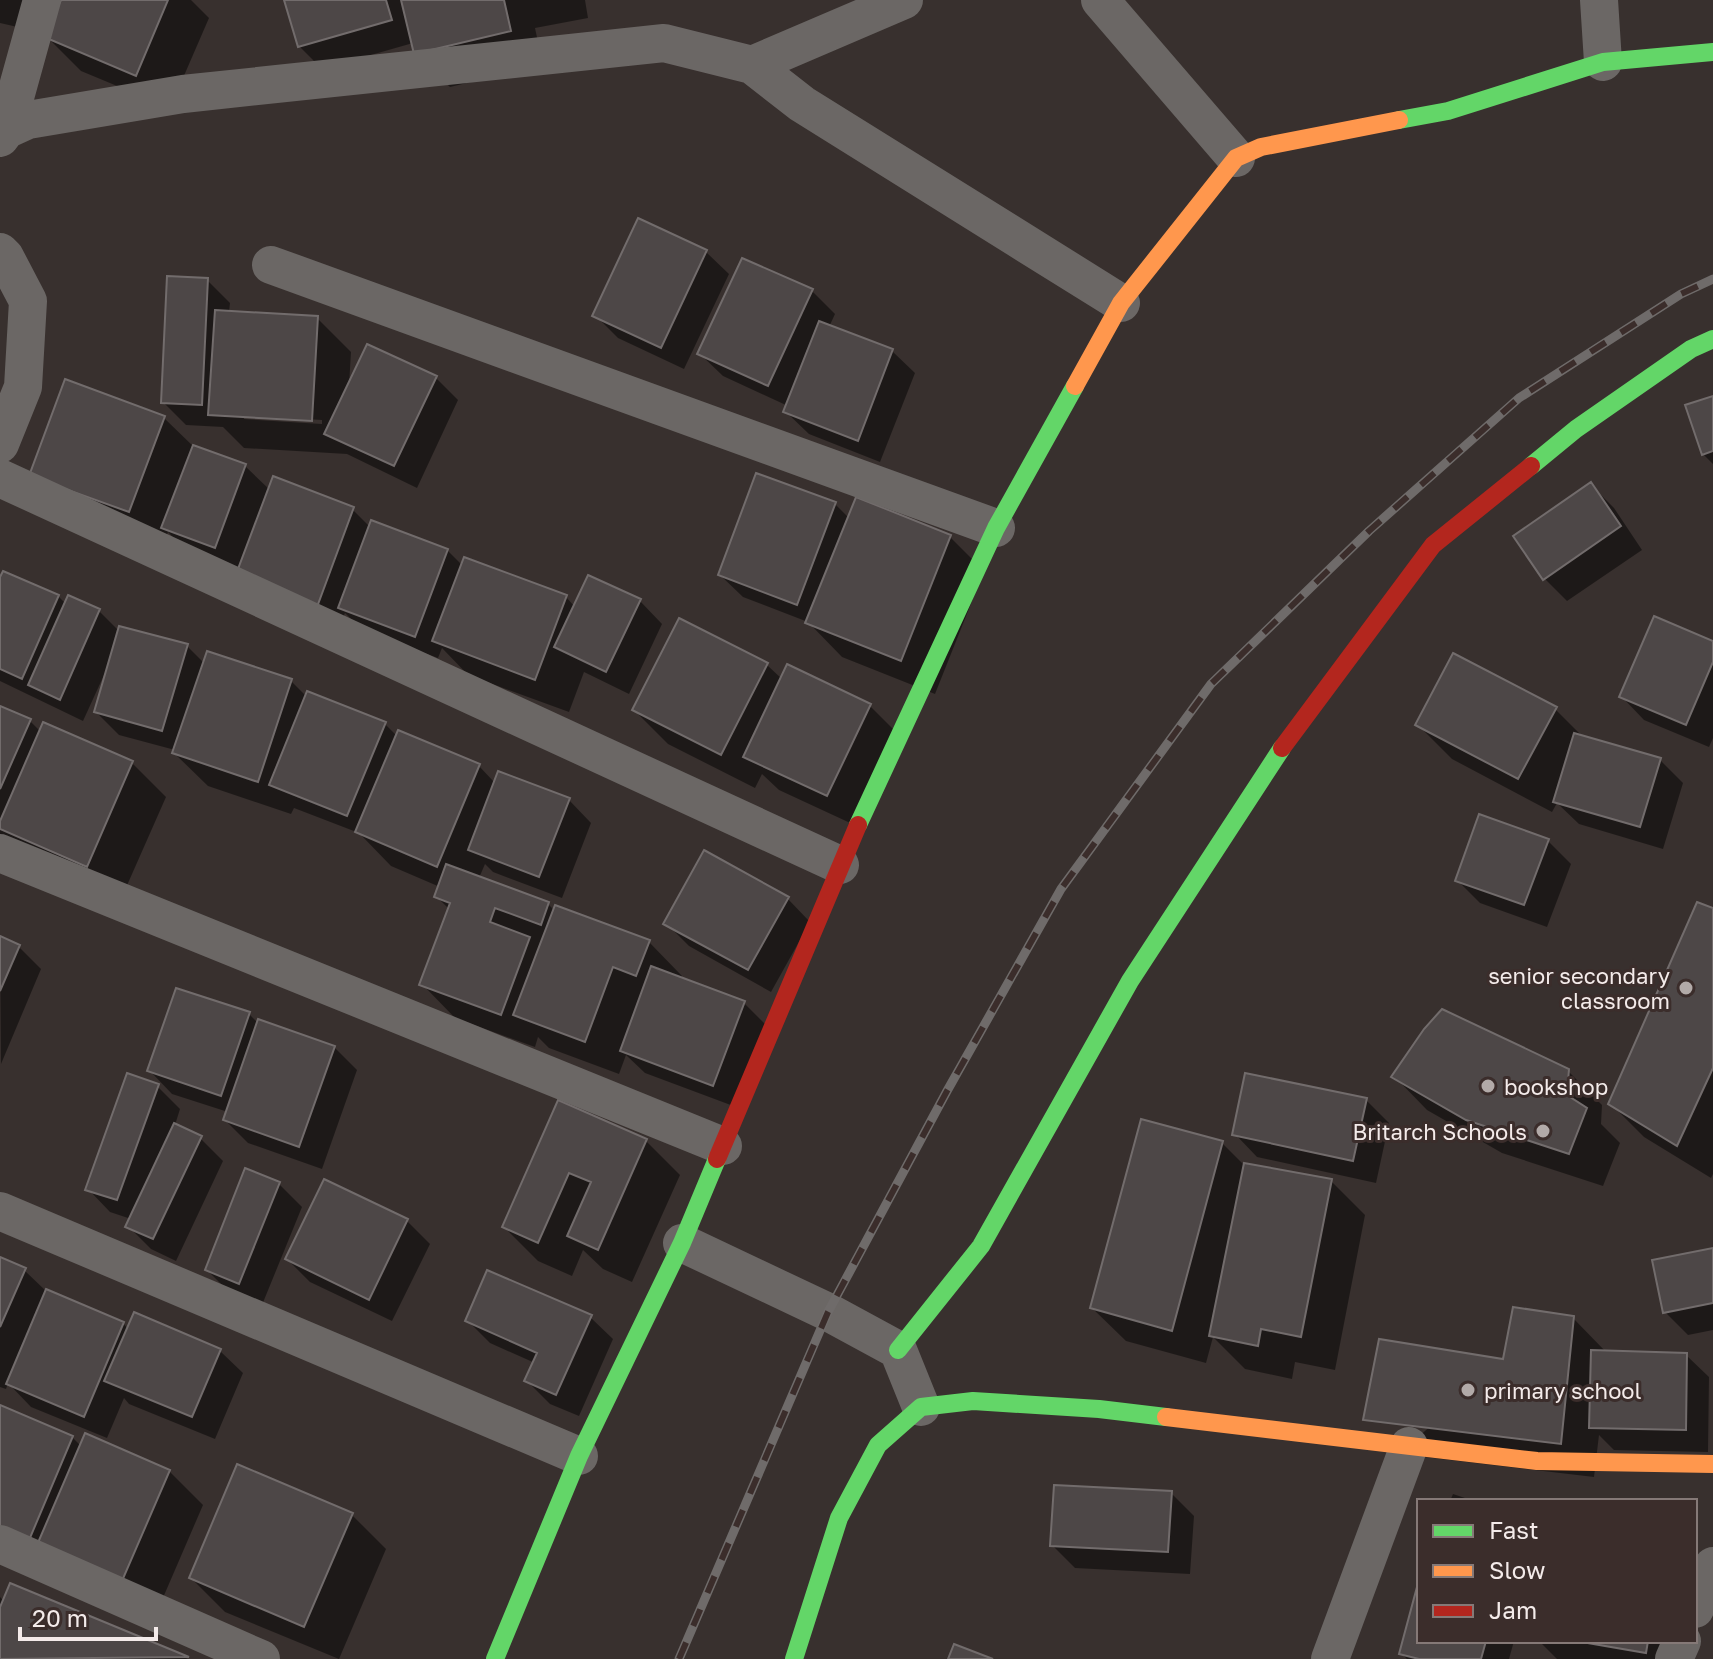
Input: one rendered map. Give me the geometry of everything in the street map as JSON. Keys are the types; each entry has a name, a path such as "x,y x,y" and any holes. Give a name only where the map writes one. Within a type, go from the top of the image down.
{"street":[{"path":"3,134 42,0"},
{"path":"752,65 904,0"},
{"path":"1100,0 1236,158"},
{"path":"1599,0 1603,62"},
{"path":"3,134 28,120 183,94 664,43 752,65 802,104 1121,303"},
{"path":"495,1659 579,1456 682,1243 840,865 996,528 1121,303 1236,158 1261,147 1448,111 1603,62 1713,52"},
{"path":"0,252 28,301 23,387 0,444"},
{"path":"271,265 996,528"},
{"path":"898,1350 981,1246 1130,981 1286,742 1433,545 1576,429 1691,349 1713,339"},
{"path":"0,478 840,865"},
{"path":"0,853 723,1146"},
{"path":"0,1211 579,1456"},
{"path":"682,1243 828,1312 898,1350 921,1407"},
{"path":"794,1659 839,1518 878,1445 921,1407 973,1401 1099,1409 1537,1461 1713,1464"},
{"path":"1330,1659 1409,1446"},
{"path":"0,1544 261,1659"},
{"path":"1697,1604 1713,1566"}],"building":[{"path":"61,0 168,0 136,76 44,37"},
{"path":"284,0 386,0 392,20 298,47"},
{"path":"401,0 504,0 511,31 414,54"},
{"path":"638,218 707,250 661,348 592,316"},
{"path":"742,258 813,289 768,386 697,354"},
{"path":"167,276 208,278 202,405 161,403"},
{"path":"215,310 318,316 312,421 208,415"},
{"path":"819,321 893,349 858,441 783,412"},
{"path":"367,344 437,376 394,466 324,434"},
{"path":"65,379 165,416 129,512 29,476"},
{"path":"1713,396 1713,451 1702,455 1685,405"},
{"path":"193,445 246,464 215,548 161,528"},
{"path":"756,473 836,502 797,605 718,575"},
{"path":"273,476 354,507 317,607 235,577"},
{"path":"1591,482 1621,526 1543,580 1513,536"},
{"path":"856,497 951,535 901,661 805,623"},
{"path":"371,520 448,549 415,637 338,608"},
{"path":"464,557 567,595 535,680 432,641"},
{"path":"3,571 59,595 22,679 0,669 0,577"},
{"path":"588,575 641,599 606,672 554,647"},
{"path":"68,595 100,609 60,700 28,685"},
{"path":"1654,616 1713,641 1713,662 1686,725 1619,697"},
{"path":"679,618 768,663 721,755 632,710"},
{"path":"119,626 188,644 162,731 94,712"},
{"path":"207,651 292,679 258,782 172,753"},
{"path":"1453,653 1557,707 1518,779 1415,725"},
{"path":"787,664 871,704 827,796 743,757"},
{"path":"307,691 386,722 347,816 269,785"},
{"path":"0,706 31,719 0,789"},
{"path":"43,722 133,761 87,867 0,829 0,821"},
{"path":"398,730 480,764 437,867 355,832"},
{"path":"1574,733 1661,758 1640,827 1553,802"},
{"path":"498,771 570,798 539,877 468,850"},
{"path":"1479,814 1549,839 1524,905 1455,881"},
{"path":"704,850 789,897 748,970 663,924"},
{"path":"446,864 549,902 541,925 495,908 490,922 530,937 501,1015 419,985 450,903 434,897"},
{"name":"senior secondary classroom","path":"1697,902 1713,908 1713,1068 1677,1146 1608,1104"},
{"path":"555,905 650,940 636,976 613,967 585,1042 513,1015"},
{"path":"0,936 20,945 0,991"},
{"path":"651,966 745,1001 713,1086 620,1051"},
{"path":"176,988 250,1012 221,1096 147,1071"},
{"name":"bookshop","path":"1442,1009 1569,1069 1567,1095 1587,1108 1569,1154 1466,1120 1391,1077"},
{"path":"258,1019 335,1046 299,1147 223,1120"},
{"path":"127,1073 159,1084 117,1200 85,1190"},
{"path":"1245,1073 1367,1098 1353,1161 1232,1135"},
{"path":"558,1100 647,1139 598,1250 567,1236 591,1182 569,1173 538,1243 502,1227"},
{"path":"1141,1119 1223,1141 1172,1331 1090,1308"},
{"path":"174,1123 202,1136 153,1239 125,1227"},
{"path":"1244,1163 1332,1179 1301,1337 1261,1329 1258,1346 1209,1336"},
{"path":"245,1168 280,1182 239,1284 205,1270"},
{"path":"324,1179 408,1219 369,1300 285,1259"},
{"path":"1713,1248 1713,1303 1663,1313 1652,1260"},
{"path":"0,1257 26,1268 0,1327"},
{"path":"487,1270 592,1315 556,1395 524,1381 537,1353 465,1321"},
{"path":"46,1289 124,1322 84,1417 6,1384"},
{"name":"primary school","path":"1513,1307 1574,1316 1561,1444 1363,1420 1379,1339 1503,1359"},
{"path":"134,1312 221,1349 192,1417 104,1381"},
{"path":"1591,1350 1687,1353 1686,1430 1589,1428"},
{"path":"0,1405 73,1436 27,1545 0,1534"},
{"path":"85,1433 170,1470 122,1581 37,1545"},
{"path":"237,1464 353,1513 304,1627 189,1578"},
{"path":"1054,1485 1172,1491 1168,1552 1050,1546"},
{"path":"10,1583 189,1657 0,1659 0,1607"},
{"path":"1417,1587 1417,1643 1485,1643 1481,1659 1419,1659 1399,1654"},
{"path":"1588,1643 1648,1643 1646,1653"},
{"path":"954,1644 993,1659 948,1659"}],"railway":[{"path":"679,1659 828,1312 947,1091 1061,889 1211,684 1369,531 1519,398 1681,294 1713,279"}],"traffic: fast":[{"path":"1399,120 1448,111 1603,62 1713,52"},
{"path":"1531,466 1576,429 1691,349 1713,339"},
{"path":"858,825 996,528 1075,386"},
{"path":"898,1350 981,1246 1130,981 1282,748"},
{"path":"495,1659 579,1456 682,1243 717,1159"},
{"path":"794,1659 839,1518 878,1445 921,1407 973,1401 1099,1409 1166,1417"}],"traffic: slow":[{"path":"1075,386 1121,303 1236,158 1261,147 1399,120"},
{"path":"1166,1417 1537,1461 1713,1464"}],"traffic: jam":[{"path":"1282,748 1433,545 1531,466"},
{"path":"717,1159 858,825"}],"place":[{"name":"senior secondary classroom","path":"1686,988"},
{"name":"bookshop","path":"1488,1086"},
{"name":"Britarch Schools","path":"1543,1131"},
{"name":"primary school","path":"1468,1390"}]}
